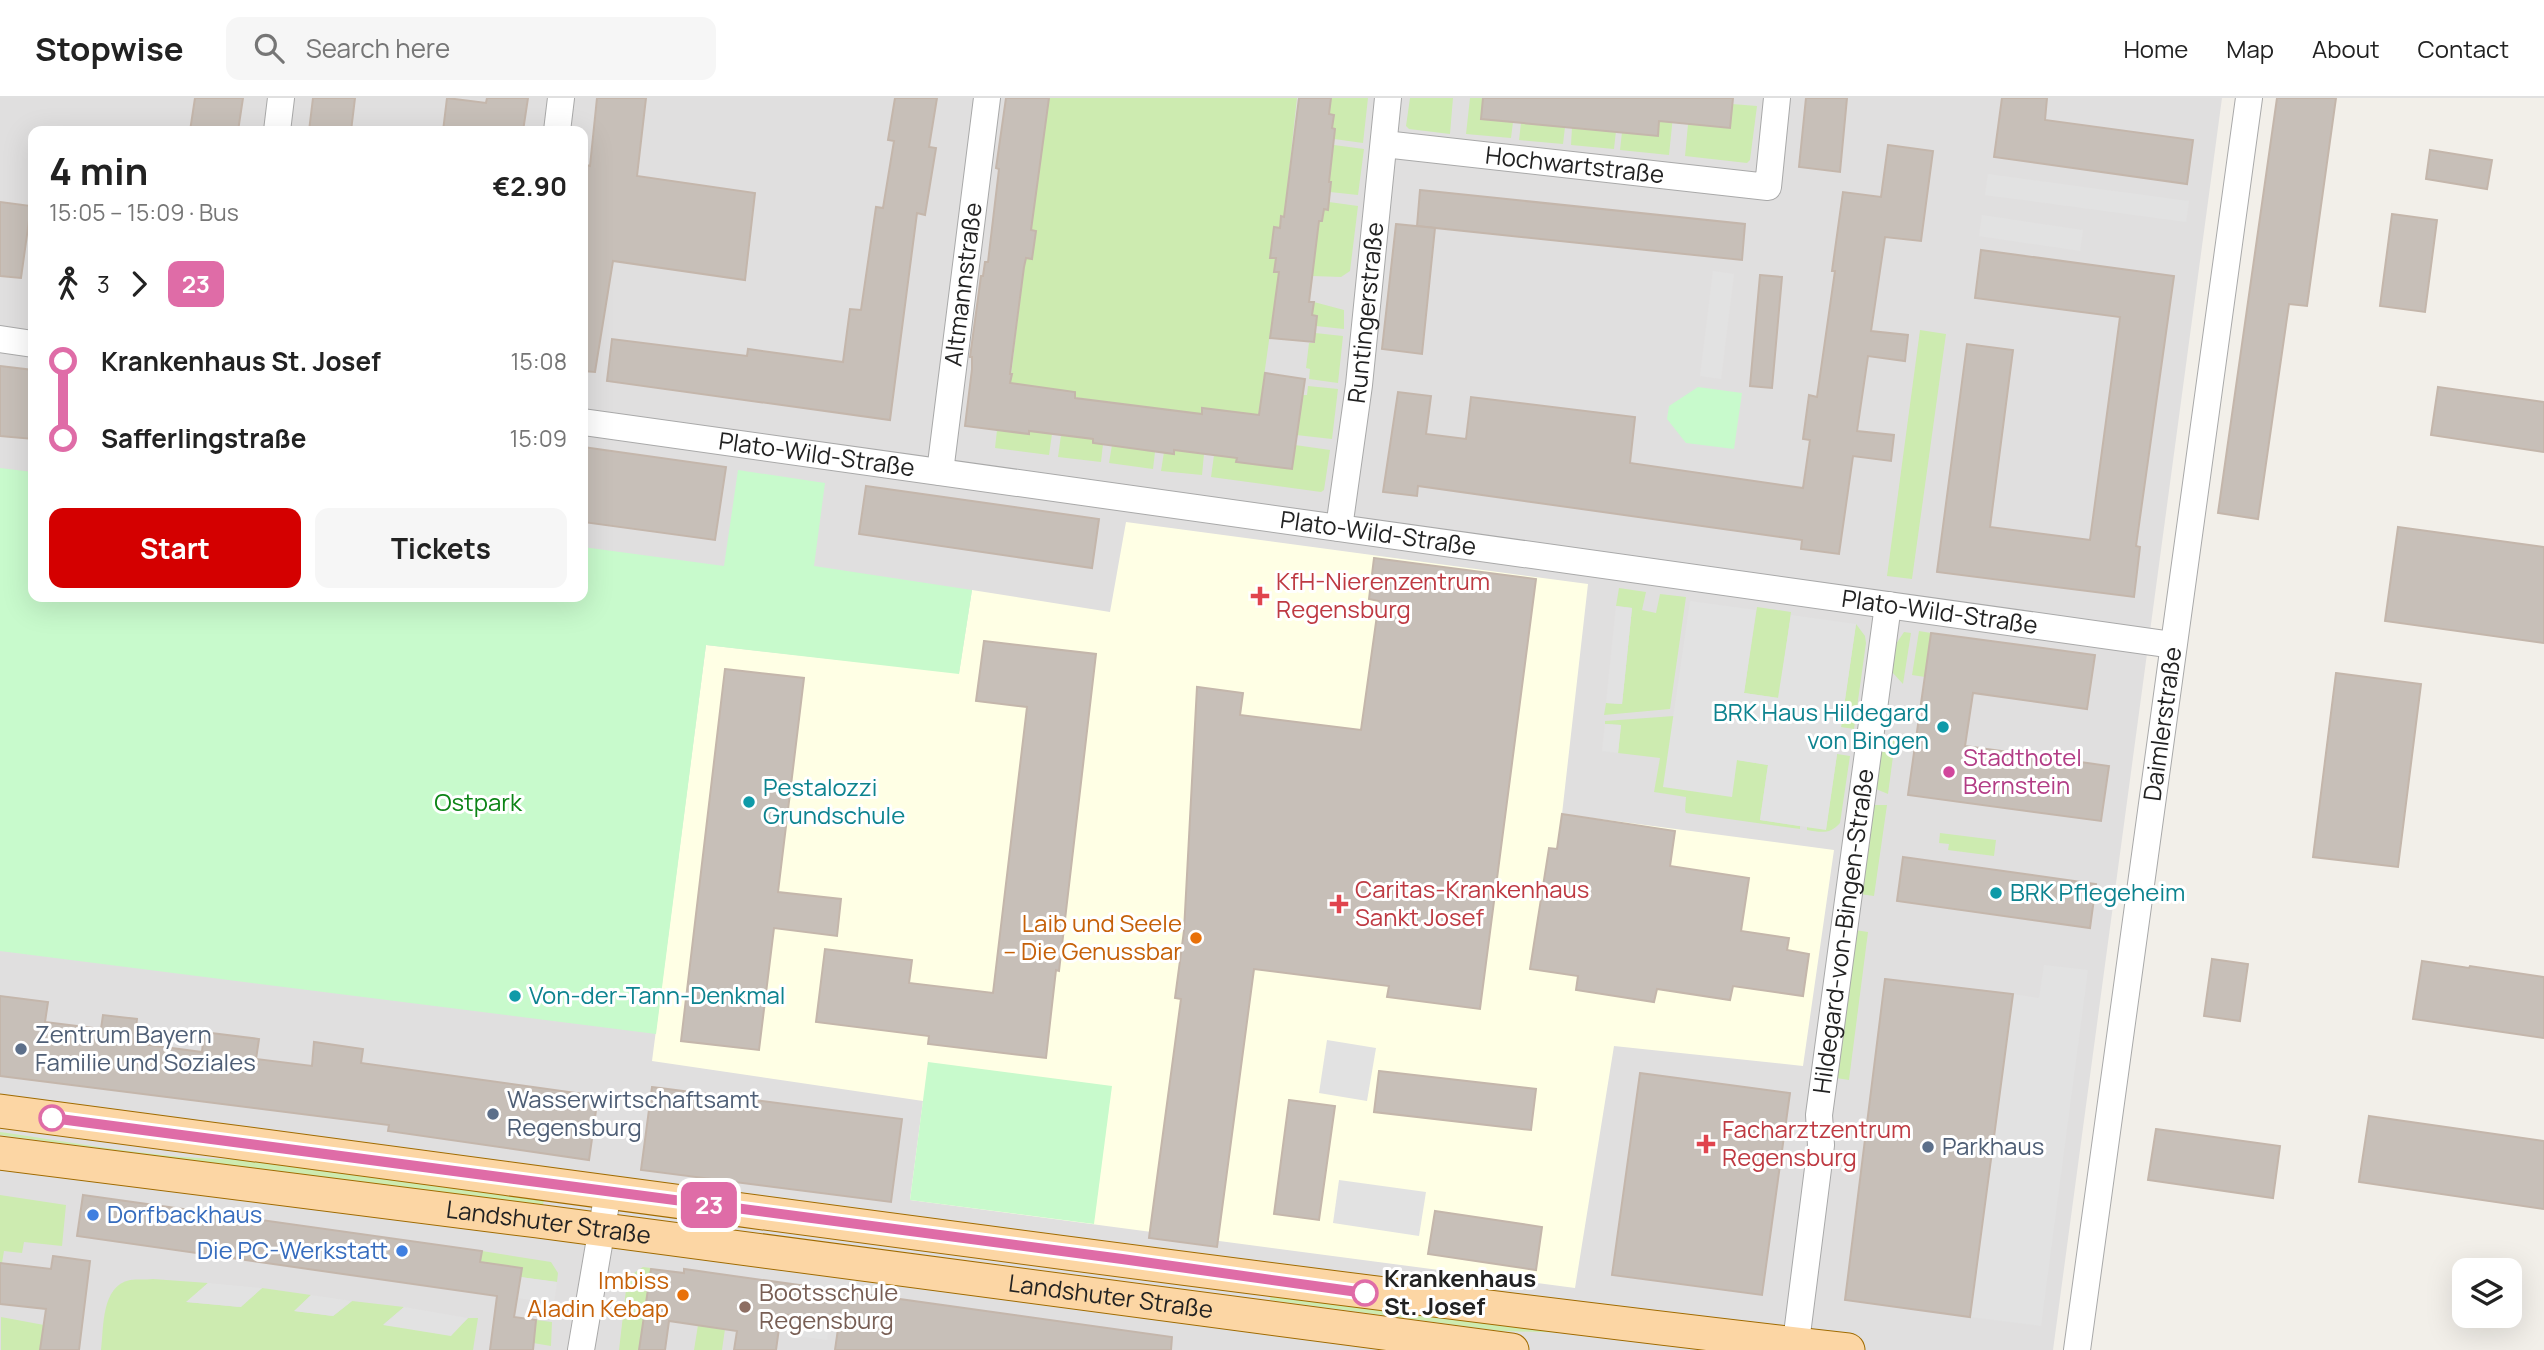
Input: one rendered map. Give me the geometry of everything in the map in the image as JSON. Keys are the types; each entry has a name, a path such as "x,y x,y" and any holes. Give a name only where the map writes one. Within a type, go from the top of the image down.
{"main road":[{"name":"Landshuter Straße","path":"0,1111 1349,1291 1795,1347 1848,1350"},
{"name":"Landshuter Straße","path":"0,1153 1512,1350"}],"street":[{"path":"278,126 281,98"},
{"path":"558,126 561,98"},
{"name":"Altmannstraße","path":"940,472 987,98"},
{"name":"Runtingerstraße","path":"1339,528 1359,385 1388,98"},
{"name":"Hochwartstraße","path":"1384,144 1768,187 1777,98"},
{"name":"Daimlerstraße","path":"2077,1350 2249,98"},
{"path":"0,339 28,343"},
{"name":"Plato-Wild-Straße","path":"588,423 2173,645"},
{"name":"Hildegard-von-Bingen-Straße","path":"1795,1347 1821,1145 1819,1115 1888,605"},
{"path":"581,1350 608,1192"}],"shaded area":[{"path":"0,98 2222,98 2053,1350 0,1350"},
{"path":"1988,174 2189,201 2186,222 1985,195"},
{"path":"1982,215 2083,230 2080,251 1979,236"},
{"path":"1713,271 1734,274 1721,379 1700,376"},
{"path":"1126,522 1588,584 1562,814 1834,850 1803,1066 1614,1046 1575,1288 910,1200 923,1101 652,1061 706,645 959,673 972,590 1110,612"},
{"path":"1690,601 1756,610 1744,693 1778,698 1791,615 1856,624 1826,830 1760,820 1768,765 1737,760 1732,797 1663,787"},
{"path":"1616,606 1632,608 1622,704 1606,703"},
{"path":"1605,724 1621,725 1618,753 1602,751"},
{"path":"2044,965 2088,970 2041,1326 1970,1317 2013,994 2039,998"},
{"path":"1327,1040 1376,1048 1367,1101 1319,1093"},
{"path":"1339,1180 1426,1192 1419,1236 1333,1223"},
{"path":"520,1277 557,1282 554,1303 517,1298"},
{"path":"208,1283 262,1288 241,1307 186,1302"},
{"path":"311,1295 352,1301 333,1316 294,1311"},
{"path":"404,1307 468,1318 451,1336 383,1325"},
{"path":"800,1317 829,1321 827,1340 798,1336"}],"green space":[{"path":"1049,98 1297,98 1284,217 1281,216 1280,228 1274,227 1270,257 1276,258 1275,272 1309,276 1275,298 1257,426 1202,409 1202,414 1087,399 1075,397 1075,392 1047,388 1009,392 1024,267 1026,258 1032,258 1036,232 1031,230"},
{"path":"1331,98 1368,98 1363,143 1334,139 1335,129 1332,128 1329,114"},
{"path":"1410,98 1453,98 1450,134 1409,129 1406,126"},
{"path":"1470,98 1483,98 1481,119 1513,122 1511,138 1466,134"},
{"path":"1732,104 1757,106 1750,160 1747,163 1685,156 1688,124"},
{"path":"1660,114 1673,116 1669,155 1620,150 1622,132 1657,136"},
{"path":"1521,123 1565,127 1563,144 1519,140"},
{"path":"1572,127 1616,131 1614,149 1571,145"},
{"path":"1334,145 1364,149 1358,195 1330,192 1331,182 1327,181"},
{"path":"1329,202 1358,206 1350,271 1341,277 1312,276 1319,221 1322,221 1324,209 1328,209"},
{"path":"1314,302 1344,310 1344,329 1316,326 1317,317 1312,315"},
{"path":"1920,330 1946,334 1912,579 1887,576"},
{"path":"1315,333 1343,336 1338,383 1309,379 1310,369 1306,368 1309,343 1314,343"},
{"path":"1308,386 1338,389 1332,439 1296,435 1302,395 1307,395"},
{"path":"1698,387 1742,393 1734,449 1686,443 1667,419 1669,406"},
{"path":"997,430 1052,434 1049,455 995,448"},
{"path":"1061,435 1093,439 1103,444 1101,462 1058,457"},
{"path":"1112,445 1144,446 1144,450 1155,452 1153,469 1109,463"},
{"path":"1295,445 1330,450 1324,490 1321,492 1211,477 1214,455 1237,458 1236,462 1292,469"},
{"path":"1174,450 1204,454 1202,475 1161,471 1164,452"},
{"name":"Ostpark","path":"0,468 28,471 28,602 588,602 588,548 724,566 738,470 825,483 814,566 972,590 959,674 706,645 656,1034 0,951"},
{"path":"1619,588 1646,592 1642,610 1656,613 1660,594 1686,597 1670,709 1604,715 1606,703 1622,704 1632,608 1616,606"},
{"path":"1757,607 1791,612 1779,698 1744,693"},
{"path":"1856,624 1865,636 1866,643 1854,729 1841,727"},
{"path":"1919,631 1931,633 1925,677 1912,675"},
{"path":"1904,632 1911,633 1903,684 1892,672 1896,644"},
{"path":"1674,716 1664,787 1737,760 1768,765 1760,820 1800,826 1800,829 1686,813 1686,797 1654,792 1660,758 1618,753 1621,725 1605,724 1605,721"},
{"path":"1896,734 1888,794 1876,789 1882,739"},
{"path":"1837,754 1850,756 1840,823 1829,831 1807,830 1807,827 1826,829"},
{"path":"1874,805 1887,805 1874,896 1860,894"},
{"path":"1940,833 1996,840 1994,856 1948,850 1949,844 1939,843"},
{"path":"1855,930 1868,932 1849,1080 1836,1078"},
{"path":"928,1062 1112,1086 1094,1224 910,1200"},
{"path":"0,1132 155,1154 248,1159 544,1196 543,1207 0,1135"},
{"path":"0,1195 66,1205 62,1246 24,1242 22,1253 4,1251 0,1263"},
{"path":"482,1251 551,1262 558,1273 557,1282 520,1277 521,1268 480,1262"},
{"path":"643,1267 651,1268 639,1350 619,1350 627,1281"},
{"path":"130,1280 208,1283 187,1302 240,1307 262,1288 311,1295 295,1311 333,1316 352,1301 404,1307 384,1324 450,1335 468,1318 478,1318 473,1350 101,1350 106,1309 114,1290"},
{"path":"1271,1293 1575,1333 1501,1331 1270,1300"},
{"path":"1,1317 44,1325 40,1350 1,1350"},
{"path":"536,1320 552,1322 551,1346 533,1343"},
{"path":"698,1325 725,1329 722,1350 694,1350"}],"building":[{"path":"195,98 243,98 239,126 191,126"},
{"path":"313,98 355,98 352,126 310,126"},
{"path":"447,98 486,103 487,98 528,98 524,126 444,126"},
{"path":"597,98 646,98 637,176 755,193 745,280 613,261 595,372 588,371 590,166"},
{"path":"895,98 937,98 929,147 936,148 925,215 917,213 890,420 607,381 612,339 747,356 748,349 843,362 850,309 861,310 876,207 883,208 894,141 888,140"},
{"path":"1006,98 1049,98 1031,230 1036,231 1032,259 1026,258 1024,267 1010,383 1075,392 1075,398 1202,414 1202,408 1259,415 1265,373 1305,379 1292,469 1236,462 1237,458 1174,450 1174,454 1093,443 1093,439 965,426 972,369 970,357 981,276 985,262 988,262 999,169 996,168"},
{"path":"1299,98 1331,98 1329,114 1334,115 1332,128 1335,129 1328,210 1324,209 1322,221 1319,221 1309,302 1314,302 1312,315 1317,316 1314,342 1270,338 1279,272 1274,272 1276,258 1270,258 1274,227 1280,228 1281,216 1284,217"},
{"path":"1483,98 1733,98 1730,128 1659,121 1658,136 1481,119"},
{"path":"1806,98 1847,98 1840,172 1799,167"},
{"path":"2002,98 2047,98 2045,120 2193,140 2187,184 1994,157"},
{"path":"2277,98 2336,98 2307,306 2289,304 2258,519 2218,513"},
{"path":"1888,145 1933,151 1921,241 1885,237 1871,331 1908,335 1905,361 1868,356 1857,431 1894,435 1891,461 1853,456 1839,554 1801,549 1802,540 1418,486 1417,496 1383,492 1398,392 1431,396 1426,434 1466,439 1471,397 1635,417 1630,463 1803,488 1810,440 1803,439 1809,395 1817,397 1843,192 1881,197"},
{"path":"2430,150 2492,160 2487,189 2426,179"},
{"path":"1420,190 1745,224 1742,260 1417,226"},
{"path":"0,202 28,206 28,228 21,278 0,276"},
{"path":"2392,214 2437,220 2425,312 2380,306"},
{"path":"1396,224 1435,228 1422,354 1382,349"},
{"path":"1981,250 2174,276 2136,546 2140,547 2134,597 1937,572 1967,344 2013,350 1990,527 2090,540 2120,317 1975,298"},
{"path":"1760,275 1782,277 1772,388 1750,386"},
{"path":"0,366 28,369 28,439 0,436"},
{"path":"2438,387 2544,402 2544,452 2431,435"},
{"path":"588,448 726,467 715,540 588,523"},
{"path":"866,486 1099,519 1092,568 859,534"},
{"path":"2398,527 2544,547 2544,643 2385,621"},
{"name":"Caritas-Krankenhaus Sankt Josef","path":"1374,558 1536,579 1480,1009 1387,997 1389,986 1254,969 1217,1247 1149,1238 1181,999 1175,998 1184,931 1197,687 1243,693 1240,715 1361,730 1379,601 1369,599"},
{"name":"BRK Haus Hildegard von Bingen","path":"1931,633 2095,655 2087,709 1973,693 1965,746 2109,766 2101,821 1908,795"},
{"path":"984,641 1096,654 1059,971 1056,970 1046,1058 928,1044 929,1036 816,1022 825,949 912,960 909,983 993,993 1027,707 976,701"},
{"name":"Pestalozzi Grundschule","path":"725,669 804,678 778,892 841,899 837,936 774,928 759,1050 681,1041"},
{"path":"2336,673 2421,684 2398,867 2313,857"},
{"path":"1562,814 1675,831 1670,866 1749,878 1741,931 1789,938 1787,950 1809,954 1803,996 1733,986 1730,1000 1657,989 1654,1002 1576,990 1578,976 1530,969 1549,848 1557,849"},
{"name":"BRK Pflegeheim","path":"1903,857 2096,884 2090,928 1897,901"},
{"path":"2212,959 2248,964 2240,1021 2204,1016"},
{"path":"2422,961 2544,977 2544,1038 2413,1019"},
{"name":"Parkhaus","path":"1885,979 2013,994 1970,1317 1845,1300"},
{"path":"0,996 48,1002 45,1022 101,1029 103,1015 137,1019 134,1043 202,1052 204,1032 259,1039 256,1059 312,1066 314,1042 363,1049 361,1063 598,1096 589,1160 388,1131 389,1125 0,1076"},
{"path":"1379,1071 1536,1089 1531,1130 1374,1112"},
{"name":"Facharztzentrum Regensburg","path":"1640,1073 1790,1093 1762,1295 1612,1275"},
{"path":"652,1087 902,1119 891,1202 641,1170"},
{"path":"1289,1100 1335,1106 1319,1220 1274,1214"},
{"path":"2369,1116 2544,1141 2544,1209 2359,1182"},
{"path":"2156,1129 2280,1146 2273,1198 2148,1180"},
{"path":"83,1195 482,1251 480,1262 522,1268 514,1317 536,1320 533,1350 490,1350 497,1296 77,1236"},
{"path":"1435,1211 1542,1227 1536,1270 1428,1254"},
{"path":"53,1256 90,1261 79,1350 40,1350 46,1309 0,1304 0,1263 51,1269"},
{"path":"651,1269 684,1273 684,1269 1172,1337 1171,1350 835,1350 839,1322 781,1314 776,1350 734,1350 737,1331 669,1321 665,1350 639,1350"}],"bus line":[{"name":"23","path":"52,1118 1365,1293"}],"place":[{"name":"KfH-Nierenzentrum Regensburg","path":"1260,596"},
{"name":"BRK Haus Hildegard von Bingen","path":"1943,727"},
{"name":"Stadthotel Bernstein","path":"1949,772"},
{"name":"Pestalozzi Grundschule","path":"749,802"},
{"name":"BRK Pflegeheim","path":"1996,893"},
{"name":"Caritas-Krankenhaus Sankt Josef","path":"1339,904"},
{"name":"Laib und Seele – Die Genussbar","path":"1196,938"},
{"name":"Von-der-Tann-Denkmal","path":"515,996"},
{"name":"Zentrum Bayern Familie und Soziales","path":"21,1049"},
{"name":"Wasserwirtschaftsamt Regensburg","path":"493,1114"},
{"name":"Facharztzentrum Regensburg","path":"1706,1144"},
{"name":"Parkhaus","path":"1928,1147"},
{"name":"Dorfbackhaus","path":"93,1215"},
{"name":"Die PC-Werkstatt","path":"402,1251"},
{"name":"Krankenhaus St. Josef","path":"1365,1293"},
{"name":"Imbiss Aladin Kebap","path":"683,1295"},
{"name":"Bootsschule Regensburg","path":"745,1307"}]}
